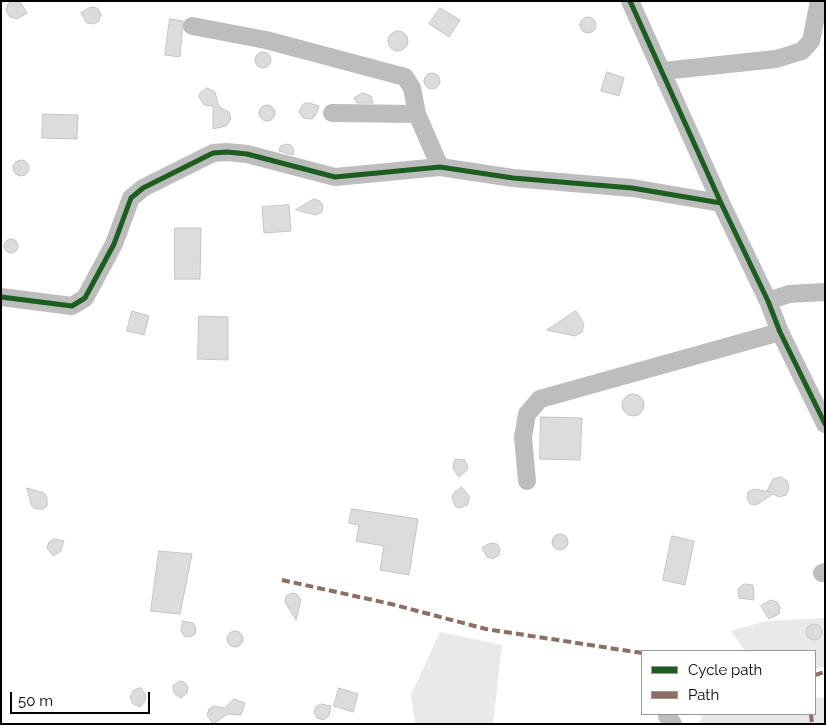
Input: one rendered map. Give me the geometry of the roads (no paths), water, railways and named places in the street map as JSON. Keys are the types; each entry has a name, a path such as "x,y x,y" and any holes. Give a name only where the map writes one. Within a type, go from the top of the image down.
{"street":[{"path":"630,1 721,203 768,301 780,332 825,424"},
{"path":"663,71 776,59 802,51 811,41 819,1"},
{"path":"192,26 266,40 405,77 412,88 417,114 440,167"},
{"path":"332,113 417,114"},
{"path":"1,297 72,306 85,298 114,244 131,198 143,188 213,153 246,154 335,177 440,167 513,178 632,188 721,203"},
{"path":"768,301 789,294 825,292"},
{"path":"527,481 523,437 527,414 540,399 780,332"}]}
